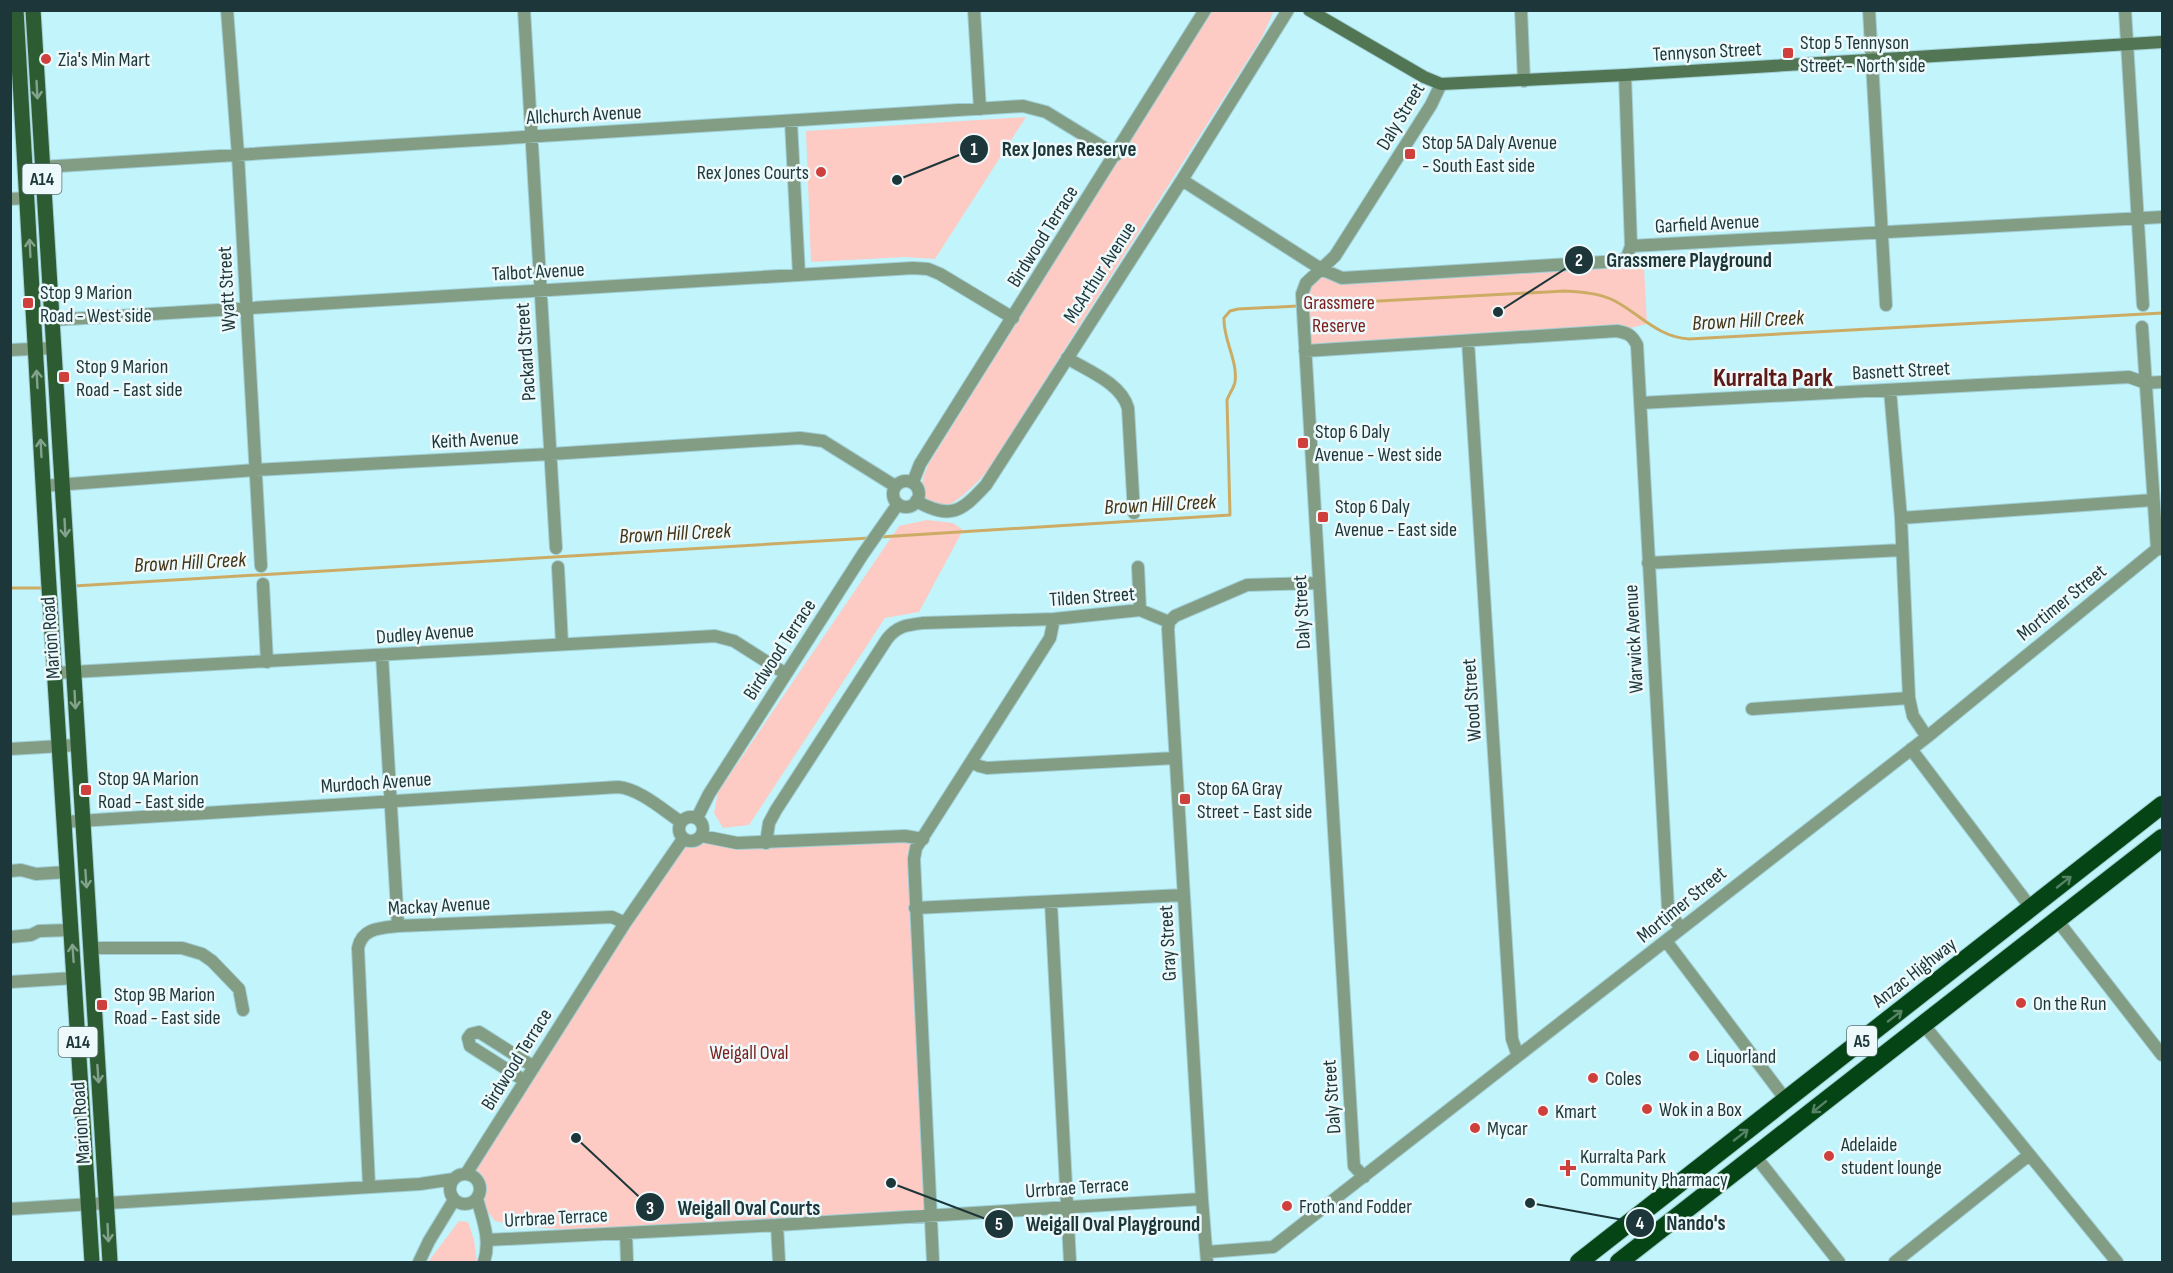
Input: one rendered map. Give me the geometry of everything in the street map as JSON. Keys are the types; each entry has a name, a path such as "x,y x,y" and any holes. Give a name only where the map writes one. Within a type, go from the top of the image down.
{"highway":[{"name":"Anzac Highway","path":"1579,1263 2163,805"},
{"name":"A5","path":"1619,1263 2163,838"},
{"path":"1984,946 1983,954 1988,958 2001,954 2013,954"},
{"path":"1958,966 1965,964 1974,966 1980,972 1979,980"},
{"path":"1836,1062 1852,1080"}],"main road":[{"name":"Marion Road","path":"16,10 48,571 92,1263"},
{"name":"Marion Road","path":"33,10 110,1263"},
{"path":"75,985 81,993 86,990 92,978"}],"street":[{"name":"Wyatt Street","path":"227,10 238,155 261,566"},
{"name":"Packard Street","path":"524,10 556,548"},
{"path":"974,10 980,109"},
{"name":"Birdwood Terrace","path":"913,482 920,464 1205,10"},
{"name":"McArthur Avenue","path":"916,501 937,512 954,511 974,498 986,485 1288,10"},
{"name":"Tennyson Street","path":"1309,10 1424,77 1441,84 1524,81 2163,42"},
{"path":"1521,10 1524,81"},
{"path":"1869,10 1886,304"},
{"path":"2125,10 2143,304"},
{"path":"1624,75 1631,246"},
{"name":"Daly Street","path":"1364,1177 1354,1166 1302,294 1306,283 1335,256 1431,105 1441,84"},
{"name":"Allchurch Avenue","path":"42,167 1023,106 1046,112 1116,155"},
{"path":"791,122 799,275"},
{"name":"Garfield Avenue","path":"1182,180 1321,269 1342,278 1620,261 1627,257 1631,246 2163,217"},
{"path":"10,199 27,198"},
{"name":"Talbot Avenue","path":"52,320 914,268 928,269 940,274 1013,318"},
{"path":"2142,327 2153,500 2160,549"},
{"name":"Warwick Avenue","path":"1468,341 1617,331 1628,333 1637,345 1668,908 1680,928"},
{"path":"1305,351 1468,341"},
{"name":"Wood Street","path":"1468,341 1512,1039 1518,1056"},
{"path":"10,350 54,348"},
{"path":"1067,358 1117,388 1125,397 1128,408 1134,513"},
{"name":"Basnett Street","path":"1640,403 2129,377 2146,383 2163,382"},
{"path":"1890,390 1902,550 1909,698 1913,716 1927,737"},
{"name":"Keith Avenue","path":"43,486 255,470 811,438 823,441 895,486"},
{"path":"906,480 913,482 919,493 916,501 904,507 898,504 893,494 895,486 906,480"},
{"path":"1900,518 2153,500"},
{"name":"Birdwood Terrace","path":"697,818 709,794 863,554 898,504"},
{"name":"Mortimer Street","path":"1207,1257 1273,1247 1927,737 2160,549"},
{"path":"1648,562 1902,550"},
{"path":"558,567 562,644"},
{"path":"1138,567 1140,610"},
{"path":"1169,622 1174,616 1247,585 1319,583"},
{"path":"263,584 267,662"},
{"name":"Tilden Street","path":"766,843 768,822 894,630 923,623 1054,619 1140,610 1169,622"},
{"path":"933,1263 914,859 920,843 1050,638 1054,619"},
{"name":"Gray Street","path":"1169,622 1174,758 1207,1257"},
{"name":"Dudley Avenue","path":"56,674 562,644 724,637 786,674"},
{"path":"382,655 398,926"},
{"path":"1752,709 1909,698"},
{"path":"10,749 78,745"},
{"path":"1911,749 2031,908"},
{"path":"973,762 987,768 1174,758"},
{"name":"Murdoch Avenue","path":"64,822 626,788 681,822"},
{"path":"702,836 703,824 697,818 688,817 681,822 679,829 683,839 694,841 702,836 737,843 766,843 905,836 920,843"},
{"name":"Birdwood Terrace","path":"471,1176 481,1150 625,923 683,839"},
{"path":"10,871 21,870 36,874 67,872"},
{"path":"915,908 1184,895"},
{"path":"1051,903 1070,1263"},
{"name":"Mackay Avenue","path":"369,1186 358,948 364,934 376,928 398,926 612,917 625,923"},
{"path":"2057,920 2163,1055"},
{"path":"10,937 31,935 39,931 71,930"},
{"path":"1666,941 1786,1100"},
{"path":"90,948 182,948 202,954 239,988 243,1010"},
{"path":"10,982 75,985"},
{"path":"1923,1024 2117,1263"},
{"path":"525,1081 470,1046 468,1038 471,1034 479,1032 534,1067"},
{"path":"1895,1263 2029,1155"},
{"path":"1756,1157 1839,1263"},
{"path":"10,1209 420,1184 461,1196 481,1190 471,1176 461,1196 434,1245 420,1261"},
{"path":"461,1196 487,1240 488,1251 484,1263"},
{"name":"Urrbrae Terrace","path":"487,1240 1202,1199"},
{"path":"777,1225 779,1263"},
{"path":"626,1233 627,1263"}],"green space":[{"path":"1211,11 1274,11 1261,39 986,473 967,492 950,504 941,505 928,500 922,485 928,465"},
{"path":"1026,117 935,259 905,257 811,262 806,131"},
{"name":"Grassmere Reserve","path":"1609,263 1644,267 1647,324 1617,331 1305,351 1303,289 1321,269 1342,278"},
{"path":"927,520 953,523 963,530 919,612 885,618 749,825 723,828 714,813 718,792 899,526"},
{"name":"Weigall Oval","path":"702,836 737,843 913,837 930,1216 626,1233 529,1227 495,1221 477,1199 481,1190 476,1178 481,1150 683,839 694,841"},
{"path":"459,1221 468,1222 474,1240 477,1262 428,1262"}],"waterway":[{"name":"Brown Hill Creek","path":"1305,305 1578,292 1609,298 1659,330 1689,339 2162,313"},
{"name":"Brown Hill Creek","path":"880,537 1230,515 1227,400 1234,384 1235,374 1224,318 1230,311 1238,309 1298,306"},
{"name":"Brown Hill Creek","path":"74,586 870,538"},
{"name":"Brown Hill Creek","path":"10,588 44,588"}],"place":[{"name":"Stop 5 Tennyson Street - North side","path":"1788,53"},
{"name":"Zia's Min Mart","path":"46,59"},
{"name":"Stop 5A Daly Avenue - South East side","path":"1410,154"},
{"name":"Rex Jones Courts","path":"821,172"},
{"name":"Rex Jones Reserve","path":"897,180"},
{"name":"Stop 9 Marion Road - West side","path":"28,303"},
{"name":"Grassmere Playground","path":"1498,312"},
{"name":"Stop 9 Marion Road - East side","path":"64,377"},
{"name":"Stop 6 Daly Avenue - West side","path":"1303,443"},
{"name":"Stop 6 Daly Avenue - East side","path":"1323,517"},
{"name":"Stop 9A Marion Road - East side","path":"86,790"},
{"name":"Stop 6A Gray Street - East side","path":"1185,799"},
{"name":"On the Run","path":"2021,1003"},
{"name":"Stop 9B Marion Road - East side","path":"102,1005"},
{"name":"Liquorland","path":"1694,1056"},
{"name":"Coles","path":"1593,1078"},
{"name":"Wok in a Box","path":"1647,1109"},
{"name":"Kmart","path":"1543,1111"},
{"name":"Mycar","path":"1475,1128"},
{"name":"Weigall Oval Courts","path":"576,1138"},
{"name":"Adelaide student lounge","path":"1829,1156"},
{"name":"Kurralta Park Community Pharmacy","path":"1568,1168"},
{"name":"Weigall Oval Playground","path":"891,1183"},
{"name":"Nando's","path":"1530,1203"},
{"name":"Froth and Fodder","path":"1287,1206"}],"district":[{"name":"Kurralta Park","path":"1773,377"}]}
